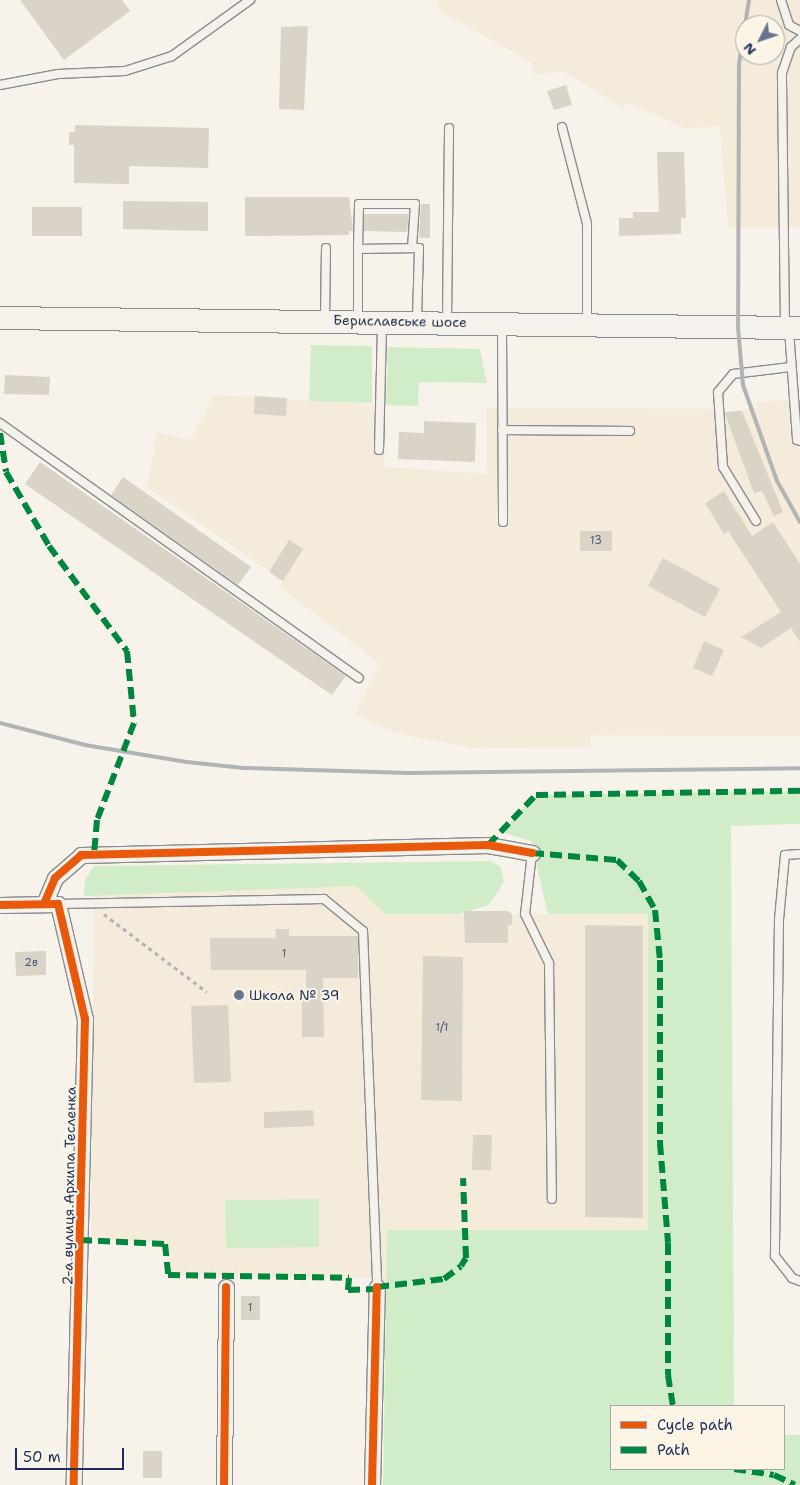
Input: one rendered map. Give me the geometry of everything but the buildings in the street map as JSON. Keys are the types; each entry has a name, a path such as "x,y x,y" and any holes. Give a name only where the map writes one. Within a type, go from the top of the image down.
{"main road":[{"name":"Бериславське шосе","path":"0,318 358,320 791,328"}],"street":[{"path":"0,905 51,904 55,878 82,855 488,845 532,853"},
{"name":"2-а вулиця Архипа Тесленка","path":"51,904 85,1020 74,1485"},
{"path":"224,1485 226,1287"},
{"path":"372,1485 376,1287"}],"lane":[{"path":"0,85 58,74 125,71 172,56 250,0"},
{"path":"781,0 789,25 800,31"},
{"path":"800,39 792,47 782,73 791,368 796,440 800,441"},
{"path":"562,127 588,224 587,324"},
{"path":"447,322 449,128"},
{"path":"358,320 359,204 415,204 412,248"},
{"path":"324,320 326,248"},
{"path":"358,249 419,248 417,321"},
{"path":"379,450 382,321"},
{"path":"502,323 503,522"},
{"path":"756,521 723,467 718,392 734,374 791,368"},
{"path":"0,424 359,678"},
{"path":"502,430 630,431"},
{"path":"532,853 525,914 549,963 552,1200"},
{"path":"800,854 785,855 779,920 775,1256 792,1278 800,1281"},
{"path":"51,904 324,899 363,931 376,1287"}],"path":[{"path":"89,903 206,992"}],"shaded area":[{"path":"435,0 800,0 800,228 728,228 720,126 684,128 630,103 623,108 563,71 535,75 531,62 441,12"},
{"path":"214,395 386,405 384,467 487,474 486,408 713,409 724,412 758,408 756,402 800,400 800,736 591,735 590,747 474,748 399,734 354,714 379,663 280,587 283,581 147,487 157,432 190,440"},
{"path":"383,863 385,914 648,914 648,1230 388,1230 388,1283 365,1278 168,1275 166,1243 91,1238 94,866"}],"green space":[{"path":"311,345 372,346 372,403 309,401"},
{"path":"388,347 480,349 487,383 419,382 418,406 386,405"},
{"path":"800,791 800,824 731,826 734,1405 610,1405 610,1470 785,1470 785,1435 800,1435 800,1485 383,1485 387,1230 648,1230 648,914 548,914 531,841 500,832 536,795"},
{"path":"491,861 501,867 504,882 489,905 459,914 385,914 356,886 84,896 85,880 94,866"},
{"path":"319,1199 319,1247 226,1248 225,1200"}],"railway":[{"path":"749,0 739,64 738,327 743,385 777,481 800,522"},
{"path":"0,723 85,745 187,762 244,768 409,773 800,768"}],"marked path":[{"path":"0,433 6,472 49,546 127,651 134,723 97,820 94,854"},
{"path":"488,845 536,795 800,791"},
{"path":"532,853 617,860 639,881 655,910 660,960 660,1143 668,1243 668,1375 673,1405"},
{"path":"377,1287 444,1279 461,1266 466,1258 463,1178"},
{"path":"80,1240 165,1244 168,1275 349,1278 348,1290 376,1289"},
{"path":"741,1470 774,1475 795,1485"}],"cycle path":[{"path":"44,904 55,878 81,855 488,845 532,853"},
{"path":"0,905 58,904 85,1019 74,1485"},
{"path":"224,1485 226,1287"},
{"path":"372,1485 377,1287"}],"place":[{"name":"Школа № 39","path":"239,995"}]}
